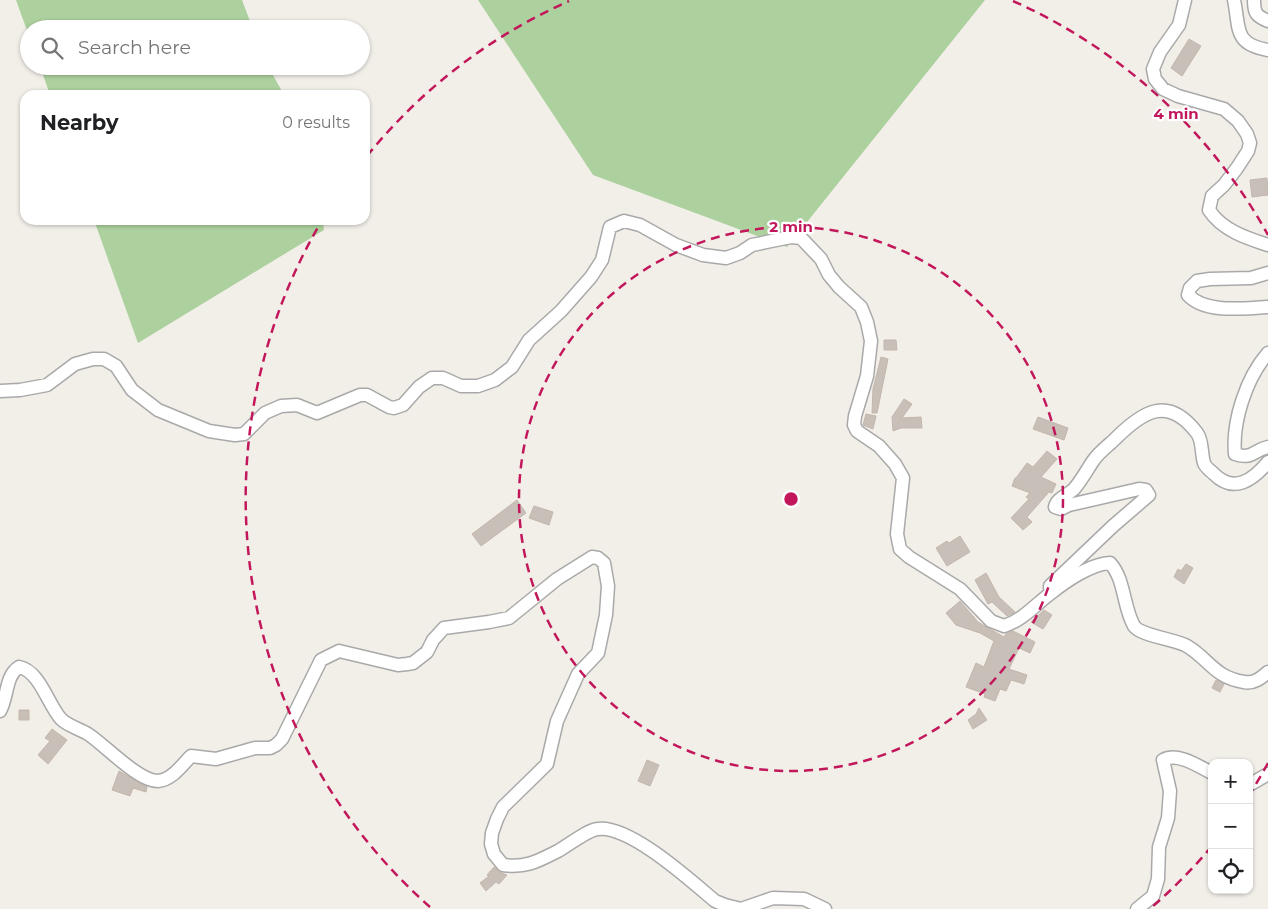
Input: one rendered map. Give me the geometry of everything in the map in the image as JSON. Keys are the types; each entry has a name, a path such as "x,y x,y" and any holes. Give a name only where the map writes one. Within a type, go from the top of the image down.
{"street":[{"path":"1185,0 1179,25 1160,52 1153,69 1155,79 1163,89 1178,96 1224,109 1238,120 1247,134 1250,143 1248,151 1224,185 1212,196 1209,210 1222,225 1236,233 1268,245"},
{"path":"1234,0 1238,31 1242,38 1247,43 1268,50"},
{"path":"1254,0 1254,11 1258,17 1268,21"},
{"path":"0,391 20,390 47,385 74,364 93,359 104,360 116,366 132,390 158,410 187,423 215,432 235,435 244,434 264,413 281,406 298,405 317,414 360,394 394,408 403,405 419,387 432,378 443,378 461,386 478,386 495,380 512,367 529,340 561,311 591,277 602,260 610,227 624,221 640,225 676,245 703,255 726,258 752,246 791,237 801,238 821,260 829,275 839,287 861,307 867,322 871,341 867,376 854,425 857,431 879,446 895,464 903,478 897,534 900,549 909,557 960,589 991,620 998,625 1004,626 1019,620 1052,592 1086,571 1101,563 1110,563 1117,570 1127,609 1135,628 1143,633 1170,639 1187,646 1215,670 1229,678 1252,683 1268,672"},
{"path":"1268,274 1251,278 1197,281 1190,288 1188,294 1195,302 1212,306 1268,307"},
{"path":"1268,353 1260,362 1251,378 1236,423 1234,442 1235,454 1243,457 1253,455 1260,449 1268,447"},
{"path":"1052,592 1050,586 1113,526 1149,495 1146,490 1139,489 1061,509 1055,507 1058,501 1074,489 1095,458 1130,423 1142,414 1160,410 1179,416 1199,435 1204,464 1220,480 1231,484 1239,484 1250,480 1268,462"},
{"path":"0,711 14,670 19,666 25,668 35,677 62,720 89,735 129,767 156,781 163,780 177,772 191,756 216,759 255,748 270,748 276,745 282,739 321,660 339,651 398,665 413,663 427,652 433,640 444,628 509,618 557,579 592,557 598,558 604,563 608,586 606,615 598,653 578,674 557,721 547,764 503,807 492,833 491,844 494,854 503,865 532,864 598,829 618,831 658,854 715,900 725,905 741,909 773,898 781,898 804,899 825,909"},
{"path":"1137,909 1153,896 1158,879 1159,847 1168,818 1170,791 1163,760 1169,757 1186,760 1208,771"},
{"path":"1253,783 1268,774"}],"green space":[{"path":"16,0 242,0 250,20 23,20"},
{"path":"478,0 985,0 787,247 593,175"},
{"path":"43,75 273,75 281,90 48,90"},
{"path":"96,225 324,225 324,230 138,343"}],"building":[{"path":"1189,39 1201,46 1182,76 1171,68"},
{"path":"1267,178 1268,195 1252,197 1250,180"},
{"path":"884,340 896,340 897,350 884,350"},
{"path":"881,357 888,359 877,413 872,413 873,389"},
{"path":"904,399 912,404 902,418 921,417 922,428 901,428 893,431 892,417"},
{"path":"866,414 876,416 873,429 863,425"},
{"path":"1038,417 1068,428 1064,440 1033,429"},
{"path":"1047,451 1057,459 1041,477 1056,484 1052,493 1049,492 1027,517 1032,522 1023,530 1011,518 1029,499 1026,497 1030,493 1012,486 1015,478 1027,463 1033,467"},
{"path":"517,500 526,513 481,546 472,534"},
{"path":"534,506 553,512 549,525 529,518"},
{"path":"960,536 970,552 947,566 936,548"},
{"path":"1186,564 1193,568 1184,584 1174,577 1178,569 1181,571"},
{"path":"986,573 999,597 1015,612 1007,616 992,602 988,604 975,580"},
{"path":"960,601 978,622 1004,637 1013,631 1035,642 1030,653 1019,648 1009,669 1027,675 1024,684 1011,680 1006,691 1000,689 995,701 984,697 985,694 966,687 976,663 984,667 994,641 980,633 956,625 946,613"},
{"path":"1044,610 1052,615 1043,629 1031,622"},
{"path":"1216,680 1224,684 1220,692 1212,688"},
{"path":"979,708 987,720 973,729 968,720 976,714"},
{"path":"19,710 29,710 29,720 19,720"},
{"path":"52,729 67,740 48,764 38,755 50,741 45,738"},
{"path":"647,760 659,765 650,786 638,781"},
{"path":"119,771 147,787 146,792 133,788 130,796 112,790"},
{"path":"494,867 499,872 507,875 499,884 496,882 486,891 480,883 489,876 487,875"}]}
